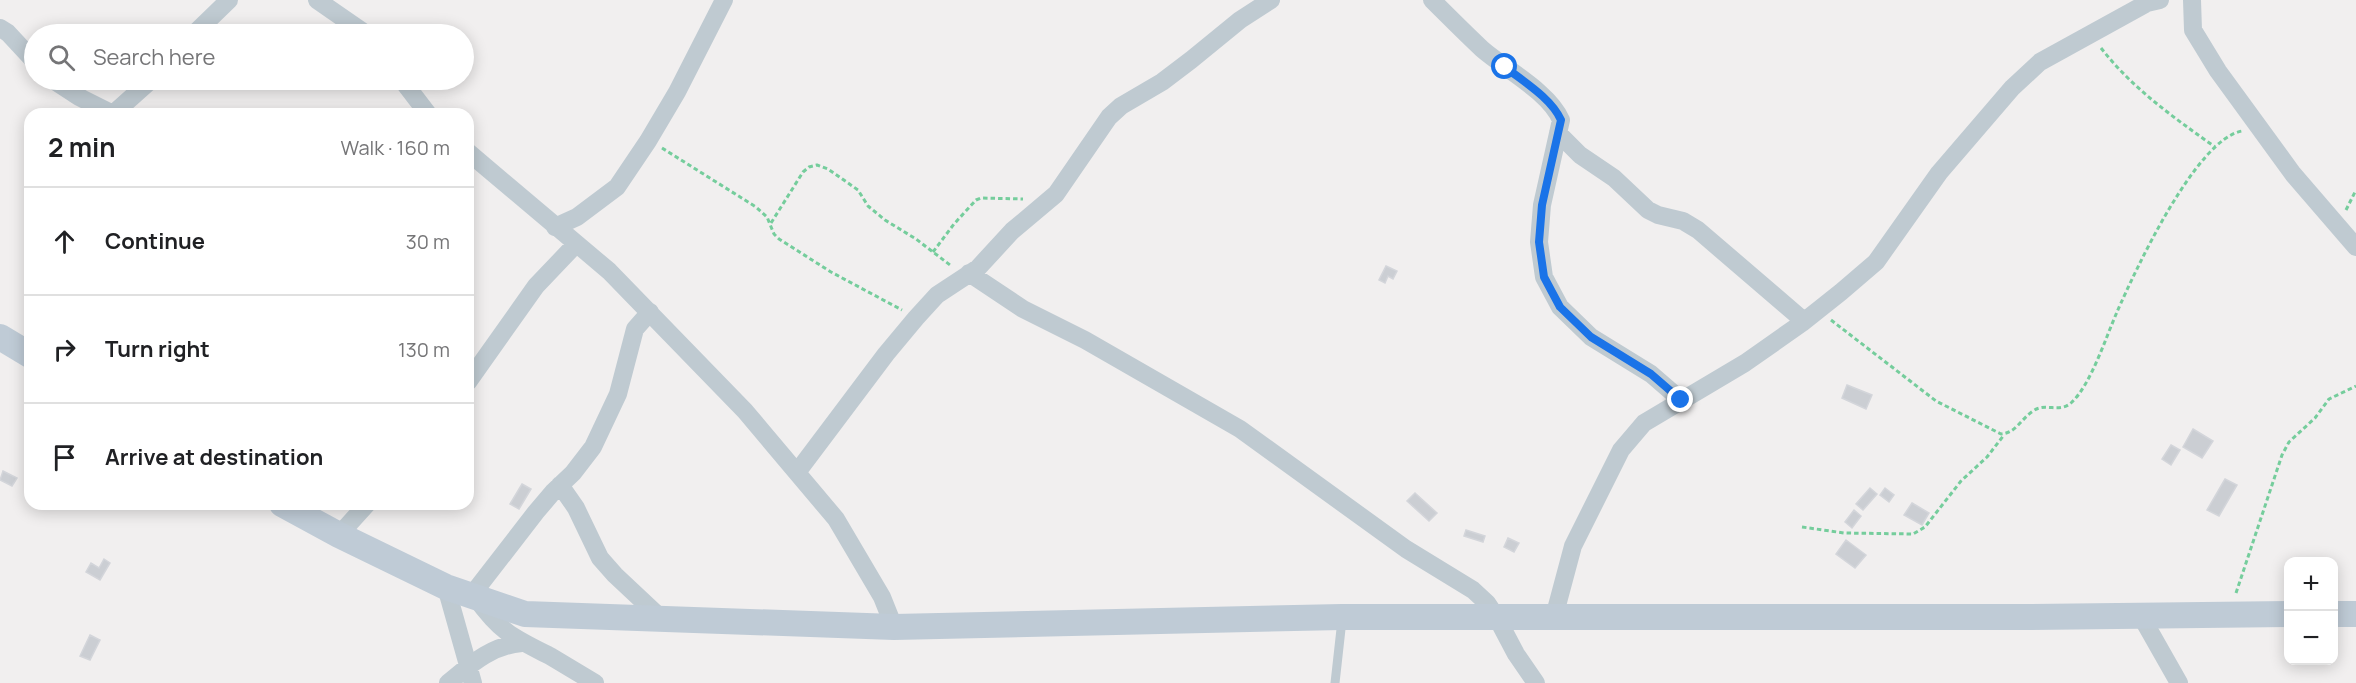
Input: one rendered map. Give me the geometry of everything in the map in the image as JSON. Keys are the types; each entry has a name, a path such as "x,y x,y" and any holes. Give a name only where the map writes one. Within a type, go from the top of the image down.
{"street":[{"path":"204,24 229,0"},
{"path":"317,0 352,24"},
{"path":"555,226 577,217 617,187 648,141 692,65 724,0"},
{"path":"798,471 916,318 938,295 978,268 1012,231 1056,194 1109,117 1121,106 1169,76 1240,20 1271,0"},
{"path":"1432,0 1482,49 1535,91 1557,112 1561,120 1542,205 1539,242 1544,277 1560,307 1591,337 1651,374 1681,400"},
{"path":"1554,617 1573,546 1621,450 1644,423 1745,363 1811,316 1876,262 1939,173 2012,88 2040,62 2147,3 2160,0"},
{"path":"2192,0 2190,8 2193,30 2218,71 2293,174 2356,247"},
{"path":"0,28 24,50"},
{"path":"68,90 101,108"},
{"path":"120,108 140,90"},
{"path":"410,90 423,108"},
{"path":"1558,133 1580,155 1614,178 1648,210 1683,221 1698,230 1811,316"},
{"path":"474,157 609,271 746,411 836,519 882,597 894,627"},
{"path":"474,374 536,286 576,244"},
{"path":"966,275 1240,429 1406,549 1473,590 1487,603 1516,654 1536,683"},
{"path":"474,597 536,512 573,473 593,447 618,394 635,329 650,312"},
{"path":"0,337 24,351"},
{"path":"561,485 576,508 600,558 663,620"},
{"path":"293,510 446,587 525,614 894,627 1342,617 2284,614"},
{"path":"339,535 362,510"},
{"path":"446,587 471,675"},
{"path":"474,597 500,628 522,644 550,656 595,683"},
{"path":"2338,614 2356,614"},
{"path":"2141,616 2179,683"},
{"path":"448,683 471,675 502,646 522,644"}],"lane":[{"path":"1335,683 1342,617"}],"path":[{"path":"2089,34 2129,81 2164,111 2215,147"},
{"path":"1802,526 1844,533 1913,534 1924,527 1961,481 1987,457 2005,434 2016,428 2032,411 2039,408 2065,407 2079,393 2102,350 2147,246 2197,167 2223,139 2238,132 2261,130"},
{"path":"648,141 756,207 767,217 774,234 790,247 916,318"},
{"path":"770,224 803,172 809,166 817,165 828,169 858,190 872,209 966,275"},
{"path":"933,252 976,200 981,198 1049,201"},
{"path":"1811,316 1936,401 1992,430 2005,434"},
{"path":"2228,614 2282,455 2289,442 2315,418 2329,399 2356,386"}],"building":[{"path":"1386,266 1397,271 1393,279 1388,276 1385,283 1379,280"},
{"path":"1847,385 1872,395 1866,409 1842,398"},
{"path":"2193,429 2213,441 2202,458 2183,447"},
{"path":"2171,445 2180,450 2171,465 2162,459"},
{"path":"3,471 17,478 12,486 0,480"},
{"path":"2225,479 2237,485 2219,516 2207,510"},
{"path":"522,484 531,489 519,509 510,504"},
{"path":"1870,488 1877,494 1863,510 1856,504"},
{"path":"1885,488 1894,495 1889,502 1880,495"},
{"path":"1415,493 1437,513 1429,521 1407,501"},
{"path":"1912,503 1929,513 1922,525 1904,515"},
{"path":"1854,510 1861,516 1852,528 1845,522"},
{"path":"1466,530 1485,536 1483,542 1464,536"},
{"path":"1508,538 1519,543 1514,552 1504,547"},
{"path":"1846,540 1866,555 1855,568 1836,554"},
{"path":"104,559 110,563 100,580 86,572 91,563 99,568"},
{"path":"90,635 100,640 90,660 80,656"}],"route":[{"path":"1505,67 1535,91 1557,112 1561,120 1542,205 1539,242 1544,277 1560,307 1591,337 1651,374 1681,400"}]}
